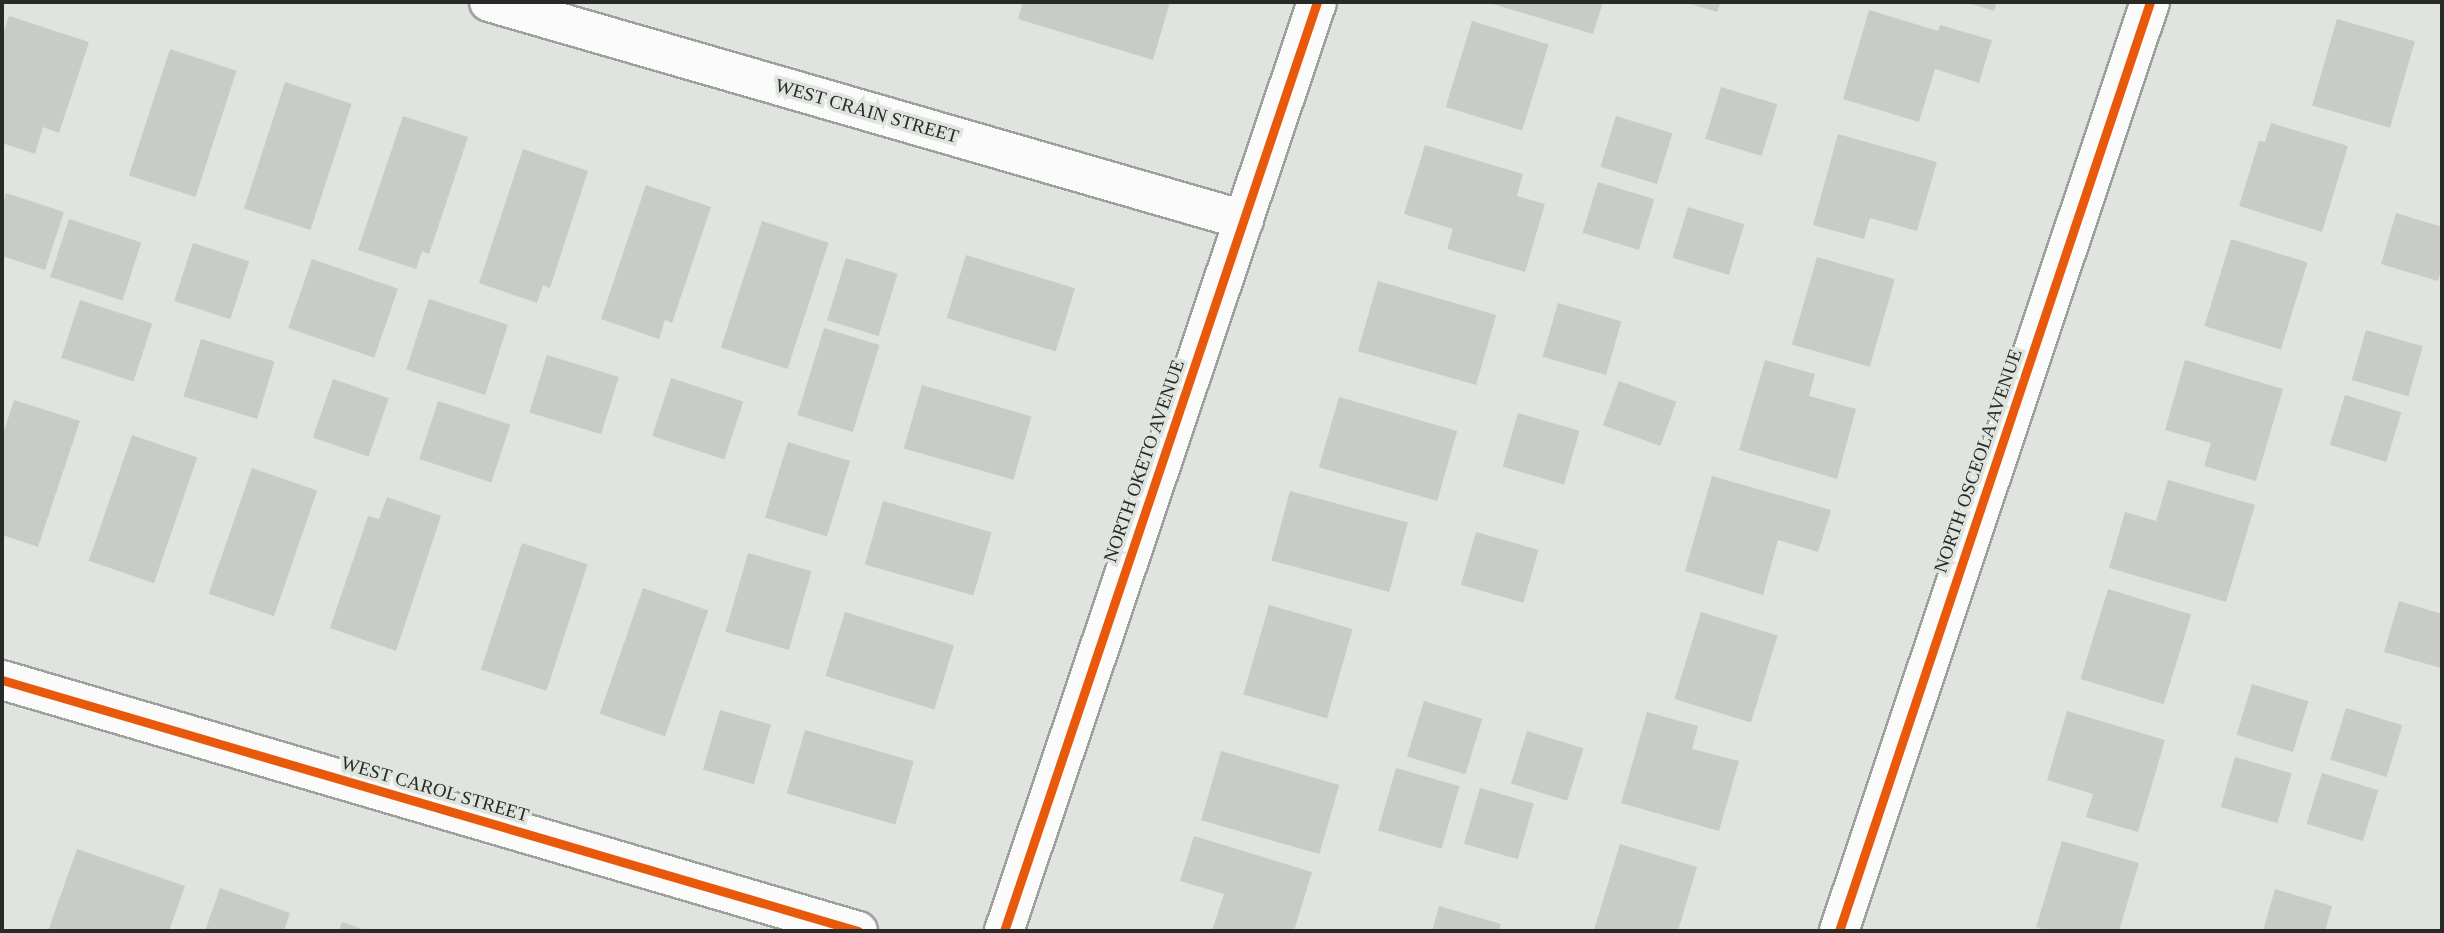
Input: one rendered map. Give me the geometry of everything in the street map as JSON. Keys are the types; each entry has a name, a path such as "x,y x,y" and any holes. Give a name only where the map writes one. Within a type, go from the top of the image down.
{"street":[{"name":"WEST CRAIN STREET","path":"489,2 1244,220"},
{"name":"NORTH OKETO AVENUE","path":"1004,931 1317,2"},
{"name":"NORTH OSCEOLA AVENUE","path":"1839,931 2150,2"},
{"name":"WEST CAROL STREET","path":"2,680 858,931"}],"building":[{"path":"1023,2 1170,2 1153,60 1018,19"},
{"path":"1486,2 1603,2 1593,34"},
{"path":"1684,2 1721,2 1717,12"},
{"path":"1965,2 1997,2 1994,11"},
{"path":"1869,10 1938,31 1940,25 1992,40 1979,83 1935,69 1919,122 1843,99"},
{"path":"9,16 89,42 59,133 43,127 35,154 2,143 2,37"},
{"path":"2337,19 2415,41 2390,128 2312,106"},
{"path":"1472,21 1549,44 1522,130 1446,107"},
{"path":"170,49 237,71 195,197 129,175"},
{"path":"285,82 352,104 310,230 244,208"},
{"path":"1721,87 1777,104 1762,156 1705,139"},
{"path":"403,116 468,137 429,254 422,251 416,269 358,250"},
{"path":"1616,116 1672,133 1657,184 1601,167"},
{"path":"2271,123 2348,146 2322,232 2239,206 2259,141 2265,142"},
{"path":"1838,134 1937,162 1917,231 1870,218 1864,239 1813,225"},
{"path":"1425,145 1523,174 1517,196 1545,204 1525,272 1447,249 1453,229 1404,214"},
{"path":"523,149 588,171 550,288 543,285 537,303 479,283"},
{"path":"1598,182 1654,199 1639,250 1583,233"},
{"path":"646,185 711,207 672,323 665,320 659,339 601,319"},
{"path":"6,193 64,212 45,270 2,256 2,207"},
{"path":"1688,207 1744,224 1729,275 1673,258"},
{"path":"2396,213 2442,227 2442,267 2438,281 2381,264"},
{"path":"69,219 141,242 122,300 50,277"},
{"path":"762,221 829,243 787,369 721,347"},
{"path":"2231,239 2308,262 2281,349 2204,326"},
{"path":"193,243 249,261 230,319 174,301"},
{"path":"966,255 1075,288 1056,351 947,318"},
{"path":"1817,257 1895,279 1870,367 1792,344"},
{"path":"846,258 898,274 879,336 827,320"},
{"path":"312,259 398,289 374,358 288,328"},
{"path":"1378,281 1496,315 1476,385 1358,351"},
{"path":"429,299 508,325 485,395 406,369"},
{"path":"80,300 152,323 133,381 61,358"},
{"path":"1558,303 1621,321 1606,375 1543,357"},
{"path":"824,328 879,345 853,432 797,415"},
{"path":"2366,330 2423,346 2408,396 2352,380"},
{"path":"201,339 275,362 257,419 183,396"},
{"path":"547,355 619,377 601,434 529,412"},
{"path":"1765,360 1815,374 1809,396 1856,409 1837,479 1739,450"},
{"path":"2185,360 2283,389 2256,481 2204,466 2211,443 2165,430"},
{"path":"671,378 743,401 724,459 652,436"},
{"path":"333,379 389,398 369,457 313,438"},
{"path":"1619,381 1676,402 1660,446 1603,425"},
{"path":"922,385 1032,416 1013,480 904,448"},
{"path":"2345,395 2401,412 2386,462 2330,445"},
{"path":"1339,397 1457,431 1437,501 1319,467"},
{"path":"14,400 80,421 38,547 2,535 2,437"},
{"path":"438,401 510,424 491,482 419,459"},
{"path":"1518,413 1580,431 1564,484 1503,467"},
{"path":"132,435 197,457 154,583 89,561"},
{"path":"788,442 850,461 827,537 765,518"},
{"path":"252,468 317,490 274,616 209,594"},
{"path":"1712,476 1831,510 1818,552 1778,540 1763,595 1685,571"},
{"path":"2168,480 2255,505 2226,602 2109,568 2125,512 2156,521"},
{"path":"1290,491 1408,523 1389,592 1271,561"},
{"path":"387,497 441,516 396,651 330,628 368,516 379,519"},
{"path":"883,501 992,532 973,596 865,564"},
{"path":"1476,532 1538,550 1523,603 1461,585"},
{"path":"522,543 588,564 547,691 481,669"},
{"path":"748,553 811,571 789,650 725,632"},
{"path":"643,588 708,610 665,736 600,714"},
{"path":"2108,589 2191,614 2164,704 2081,679"},
{"path":"2399,601 2442,614 2441,668 2384,652"},
{"path":"1269,605 1353,629 1327,718 1243,694"},
{"path":"845,612 954,645 934,709 825,676"},
{"path":"1701,612 1778,635 1751,722 1674,699"},
{"path":"2252,684 2308,701 2293,752 2237,735"},
{"path":"1424,701 1482,719 1465,774 1407,756"},
{"path":"2346,708 2402,725 2387,777 2330,760"},
{"path":"720,710 771,725 754,784 703,770"},
{"path":"2067,711 2165,740 2138,832 2086,817 2093,794 2047,780"},
{"path":"1647,712 1698,726 1692,749 1739,761 1719,831 1621,803"},
{"path":"805,730 914,761 895,825 787,793"},
{"path":"1527,731 1583,748 1567,801 1511,784"},
{"path":"1221,751 1339,785 1319,854 1201,820"},
{"path":"2235,757 2292,773 2277,823 2221,807"},
{"path":"1396,768 1459,786 1442,849 1378,830"},
{"path":"2322,773 2378,790 2363,841 2307,824"},
{"path":"1480,788 1534,803 1518,859 1464,844"},
{"path":"1194,836 1312,872 1294,931 1212,931 1224,894 1180,881"},
{"path":"2062,841 2139,863 2119,931 2049,931 2036,927"},
{"path":"1620,844 1697,867 1678,931 1594,930"},
{"path":"77,849 185,886 169,931 48,931"},
{"path":"220,888 290,913 284,931 205,931"},
{"path":"2275,889 2332,906 2325,931 2263,931"},
{"path":"1439,906 1501,924 1499,931 1432,931"},
{"path":"342,922 368,931 339,931"}],"cycle path":[{"path":"1004,931 1317,2"},
{"path":"1839,931 2150,2"},
{"path":"2,680 858,931"}]}
